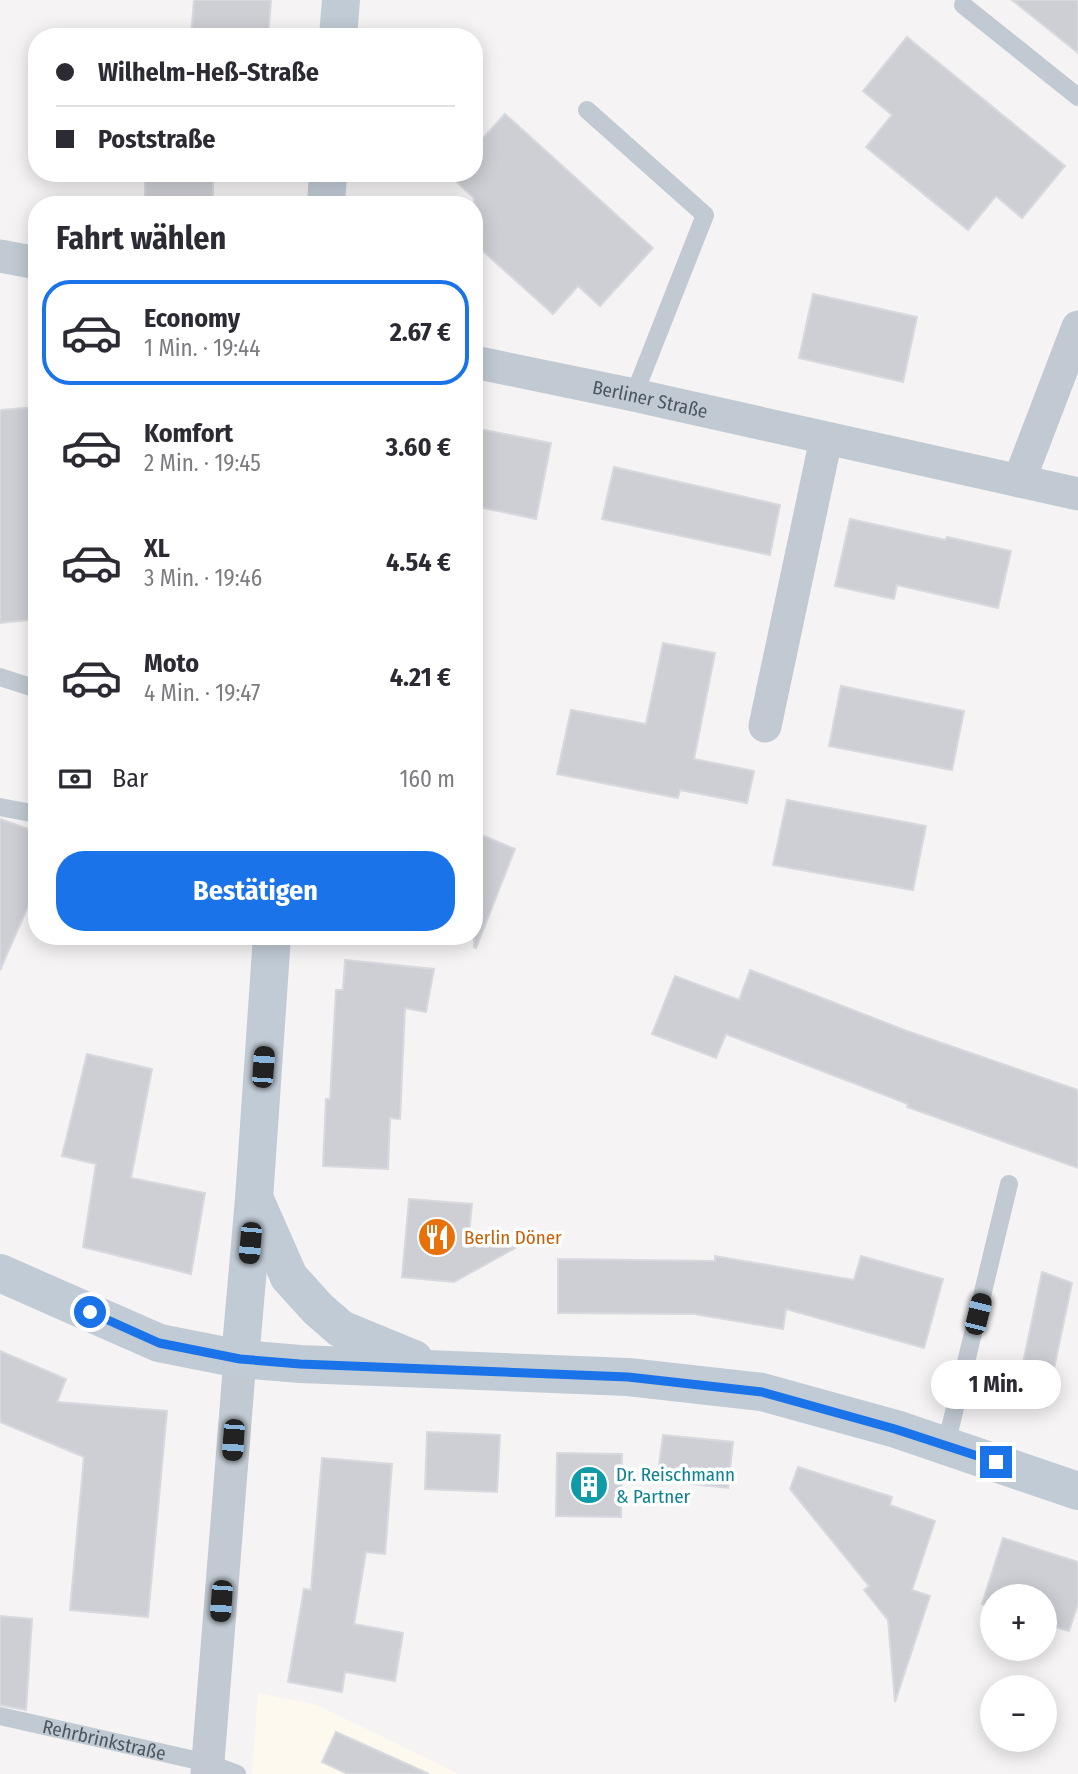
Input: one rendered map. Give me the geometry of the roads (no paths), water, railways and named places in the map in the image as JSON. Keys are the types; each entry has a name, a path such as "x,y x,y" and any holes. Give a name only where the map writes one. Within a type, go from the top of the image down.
{"main road":[{"path":"339,28 341,0"},
{"name":"Rehrbrinkstraße","path":"240,1359 271,945"},
{"path":"254,1199 289,1277 318,1309 341,1329 438,1370"},
{"path":"0,1273 159,1343 240,1359 300,1364 628,1377 762,1392 946,1445 1078,1491"}],"street":[{"path":"0,256 28,261"},
{"path":"1018,481 1078,327"},
{"name":"Berliner Straße","path":"483,364 635,394 1078,494"},
{"path":"765,726 826,439"},
{"name":"Rehrbrinkstraße","path":"217,1770 240,1359"}],"lane":[{"path":"963,5 1078,97"},
{"path":"587,110 705,215 635,394"},
{"path":"0,677 28,686"},
{"path":"0,807 28,812"},
{"path":"946,1445 1009,1184"},
{"name":"Rehrbrinkstraße","path":"0,1716 217,1770"}],"place":[{"name":"Berlin Döner","path":"437,1237"},
{"name":"Dr. Reischmann & Partner","path":"589,1485"}]}
